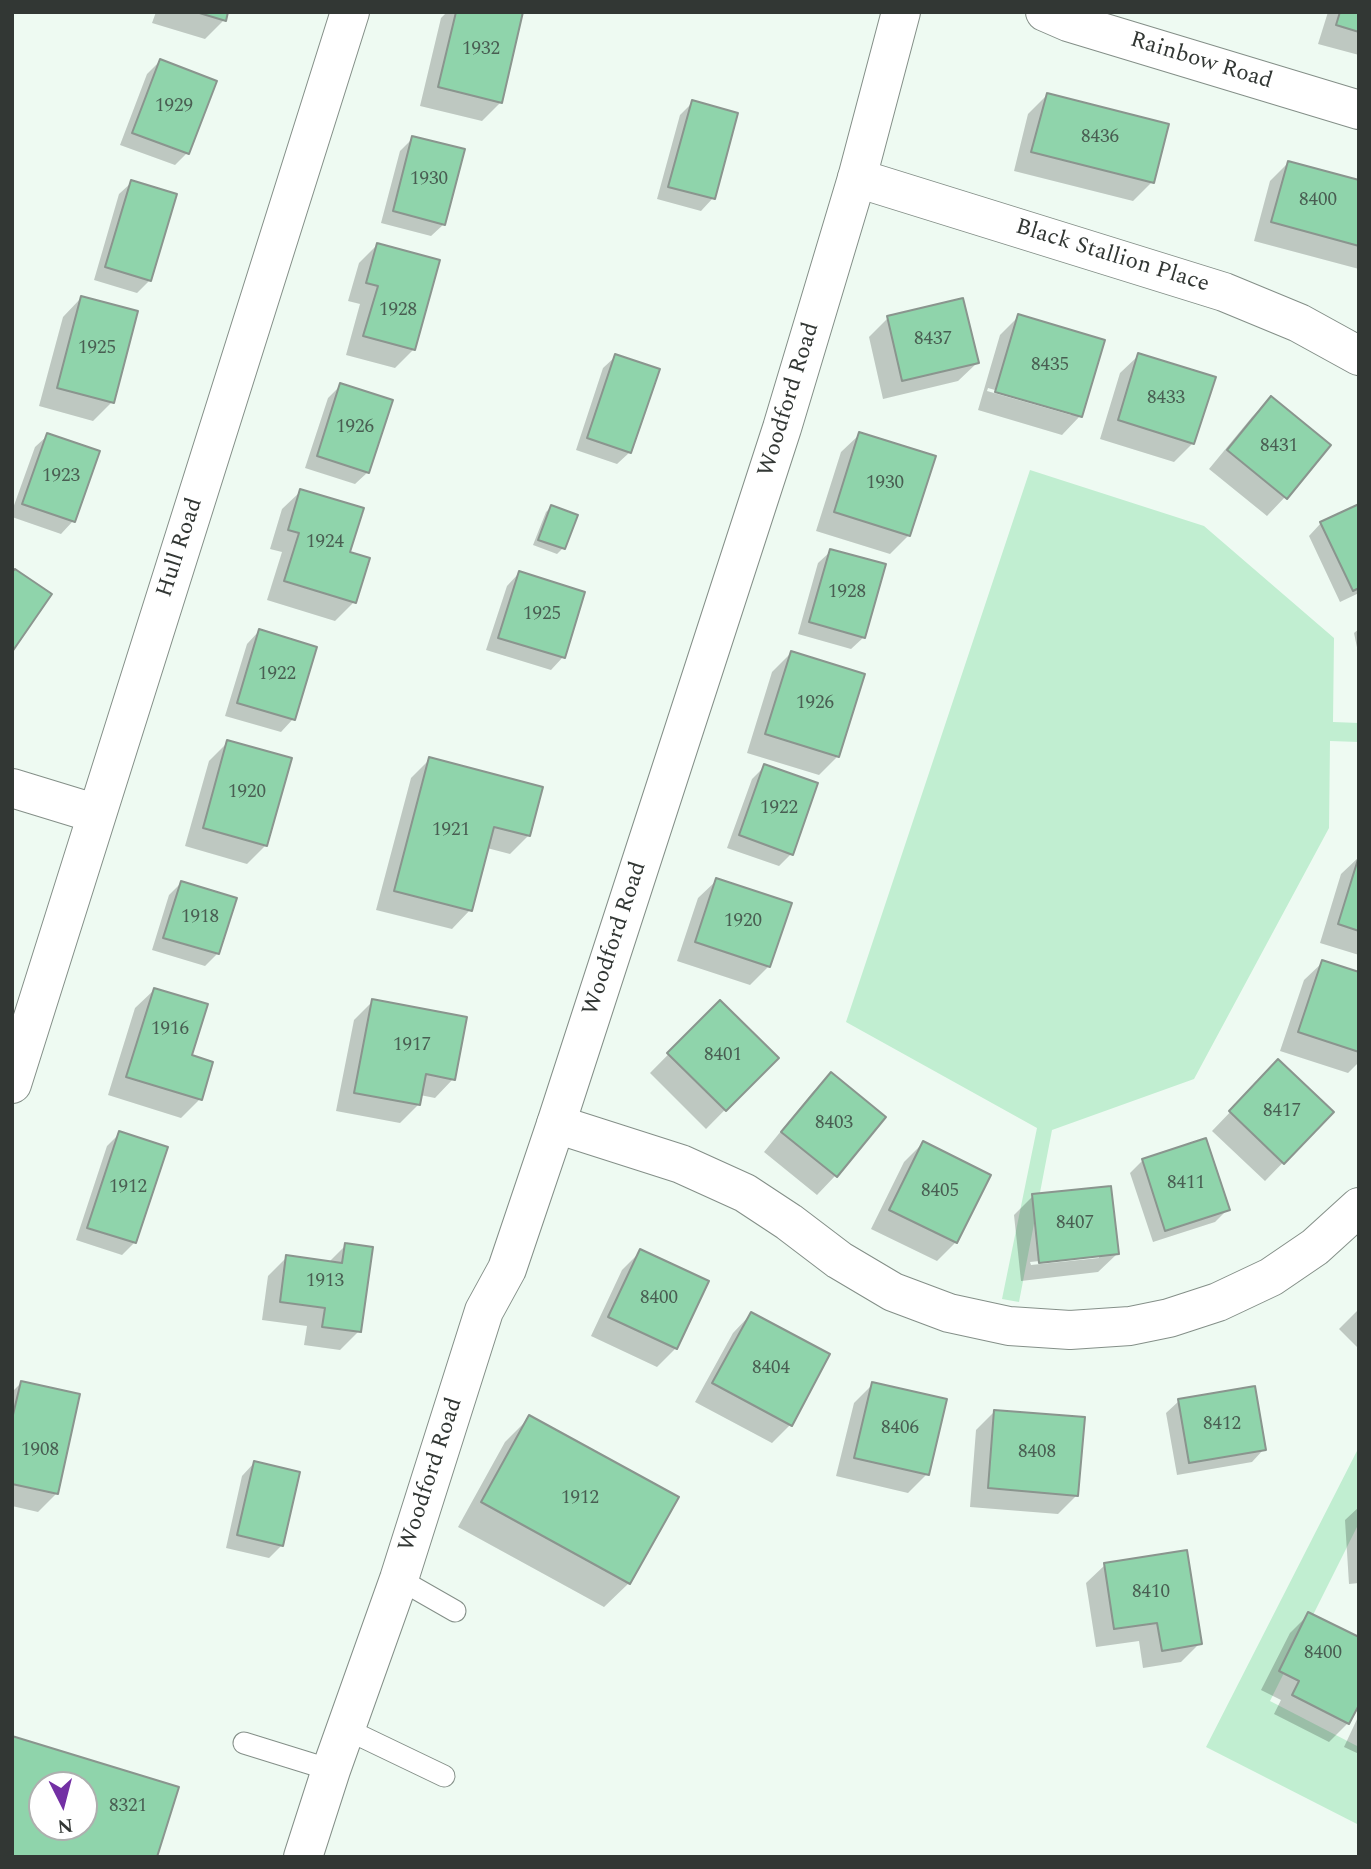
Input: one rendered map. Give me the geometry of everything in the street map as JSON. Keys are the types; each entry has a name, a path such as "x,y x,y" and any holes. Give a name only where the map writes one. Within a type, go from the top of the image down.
{"street":[{"name":"Hull Road","path":"12,1084 350,12"},
{"name":"Woodford Road","path":"303,1857 331,1770 400,1579 484,1311 507,1269 556,1124 782,428 858,178 901,12"},
{"name":"Rainbow Road","path":"1045,12 1068,22 1359,110"},
{"name":"Black Stallion Place","path":"858,178 1224,292 1299,323 1359,356"},
{"path":"12,788 97,814"},
{"path":"556,1124 681,1164 745,1193 839,1260 893,1292 949,1313 1009,1326 1070,1330 1130,1326 1169,1318 1218,1302 1271,1277 1304,1255 1359,1207"}],"lane":[{"path":"400,1579 455,1611"},
{"path":"346,1729 444,1776"},
{"path":"244,1743 331,1770"}],"green space":[{"path":"1030,470 1204,526 1334,638 1333,722 1359,723 1359,742 1330,741 1329,828 1194,1079 1052,1130 1019,1302 1002,1299 1037,1128 846,1022"},
{"path":"1359,1447 1359,1523 1270,1701 1359,1747 1359,1825 1206,1747"}],"building":[{"path":"196,12 228,12 226,21"},
{"path":"456,12 523,12 502,103 438,87"},
{"path":"1340,12 1359,12 1359,32 1336,25"},
{"path":"160,59 217,81 189,154 132,133"},
{"path":"1047,93 1169,124 1154,183 1031,152"},
{"path":"692,100 738,113 715,199 668,187"},
{"path":"412,136 465,149 445,225 393,211"},
{"path":"1288,161 1359,180 1359,246 1271,222"},
{"path":"131,180 177,194 151,281 105,267"},
{"path":"377,243 440,260 415,350 363,336 378,286 366,283"},
{"path":"81,296 138,311 114,403 57,388"},
{"path":"963,298 979,363 902,381 887,316"},
{"path":"1018,314 1105,340 1082,417 995,392"},
{"path":"1138,353 1216,377 1194,444 1118,420"},
{"path":"615,354 660,369 631,453 587,438"},
{"path":"340,383 393,400 369,473 317,456"},
{"path":"1271,396 1331,445 1287,499 1227,450"},
{"path":"859,432 936,456 910,536 834,512"},
{"path":"47,433 100,451 75,522 22,504"},
{"path":"300,489 364,508 350,552 370,558 356,603 284,581 299,533 288,530"},
{"path":"1359,504 1359,588 1353,591 1320,522"},
{"path":"551,505 578,515 565,549 538,540"},
{"path":"830,549 886,564 865,638 809,622"},
{"path":"15,569 52,594 12,652 12,572"},
{"path":"519,571 585,592 565,658 498,638"},
{"path":"259,629 317,647 295,720 237,703"},
{"path":"791,651 865,674 839,757 765,734"},
{"path":"227,740 292,758 267,846 203,828"},
{"path":"429,757 543,787 530,836 494,827 472,911 394,891"},
{"path":"764,764 818,783 793,855 739,835"},
{"path":"1359,856 1359,931 1338,924"},
{"path":"716,878 792,903 770,967 695,942"},
{"path":"181,881 237,898 219,954 163,938"},
{"path":"1322,960 1359,972 1359,1052 1298,1032"},
{"path":"154,988 208,1004 192,1055 213,1062 202,1100 126,1077"},
{"path":"372,999 467,1017 455,1080 426,1074 420,1105 354,1093"},
{"path":"720,1000 779,1058 726,1111 667,1053"},
{"path":"1278,1059 1334,1112 1284,1164 1229,1111"},
{"path":"831,1072 886,1117 837,1177 781,1132"},
{"path":"119,1131 168,1147 136,1243 87,1228"},
{"path":"1206,1138 1230,1210 1165,1231 1142,1159"},
{"path":"923,1141 991,1175 957,1243 889,1210"},
{"path":"1111,1186 1119,1254 1039,1263 1032,1194"},
{"path":"345,1243 373,1247 361,1332 322,1327 325,1308 280,1302 286,1255 342,1263"},
{"path":"640,1249 709,1281 677,1349 608,1317"},
{"path":"751,1312 830,1354 792,1426 712,1383"},
{"path":"21,1381 80,1394 58,1494 12,1484 12,1419"},
{"path":"872,1382 947,1399 929,1475 854,1458"},
{"path":"1255,1386 1266,1450 1189,1463 1178,1399"},
{"path":"994,1410 1085,1417 1078,1496 988,1488"},
{"path":"529,1415 679,1497 630,1584 481,1502"},
{"path":"254,1461 300,1472 283,1546 237,1535"},
{"path":"1187,1550 1202,1644 1162,1651 1157,1623 1114,1629 1104,1563"},
{"path":"1308,1612 1359,1637 1359,1705 1349,1724 1292,1695 1299,1681 1279,1671"},
{"path":"12,1736 179,1787 157,1857 12,1857"}]}
